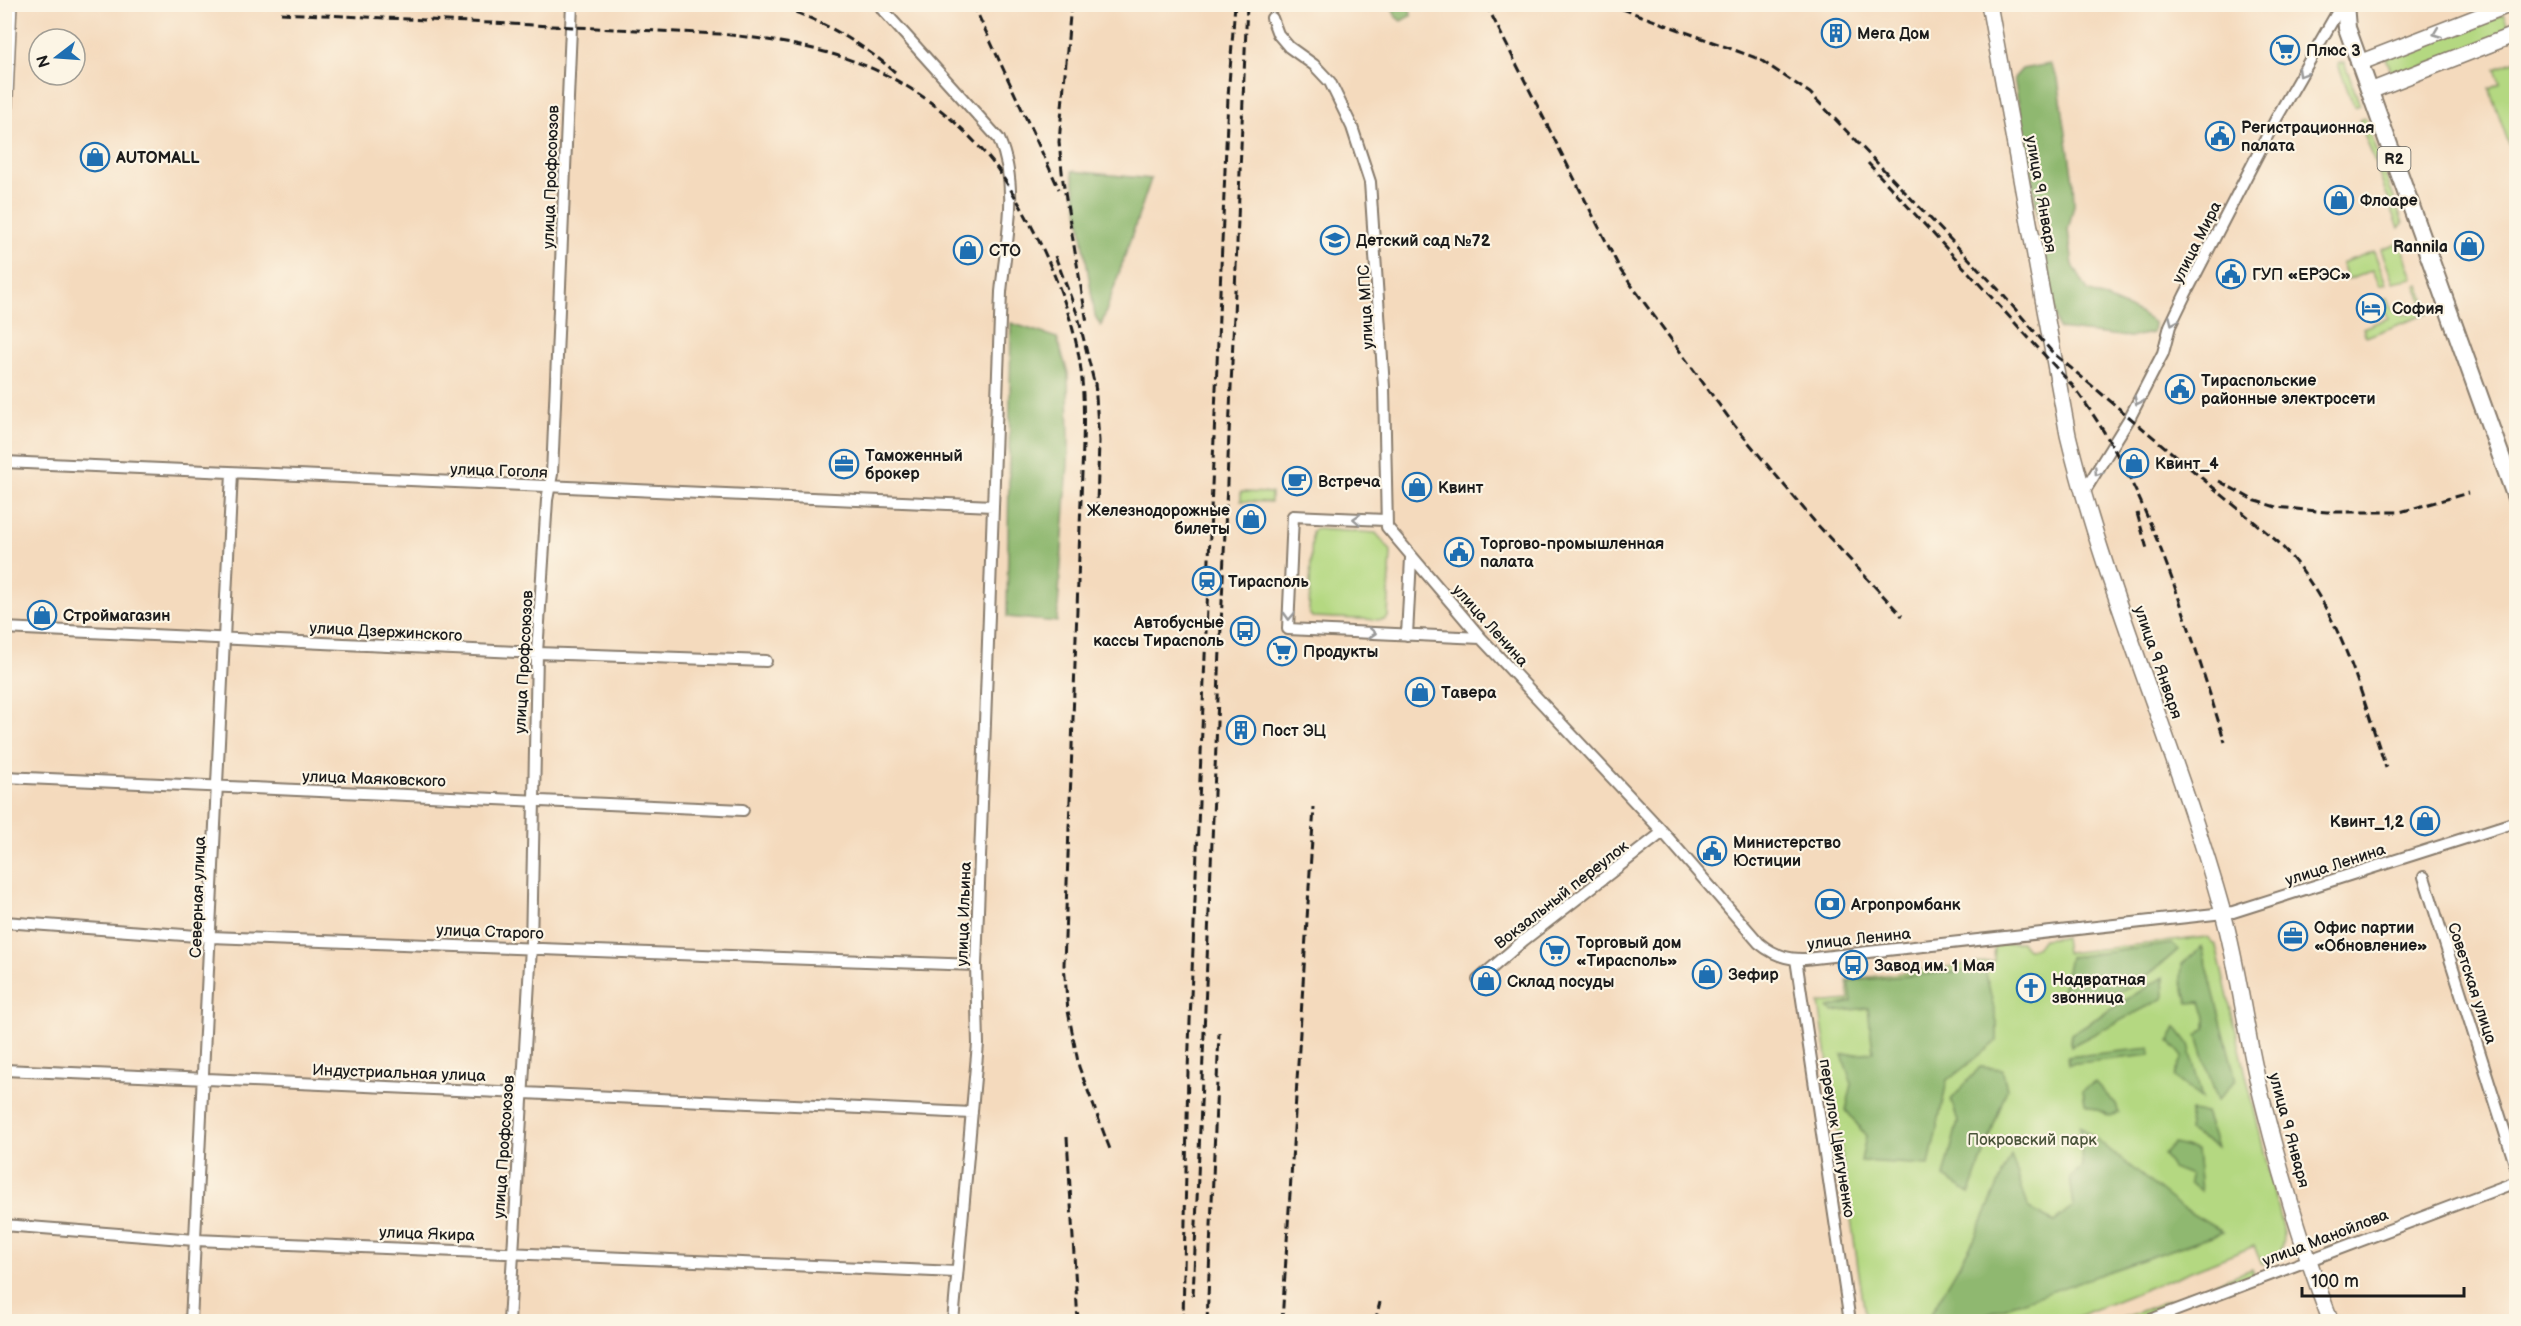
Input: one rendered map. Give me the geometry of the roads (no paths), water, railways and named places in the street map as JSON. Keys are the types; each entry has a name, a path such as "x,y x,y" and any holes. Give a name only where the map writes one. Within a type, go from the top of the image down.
{"main road":[{"name":"R2","path":"2343,4 2347,28 2517,498"}],"street":[{"path":"4,119 9,4"},
{"name":"улица Профсоюзов","path":"509,1322 511,1251 531,947 532,799 537,653 549,487 552,474 572,4"},
{"name":"улица 9 Января","path":"1989,4 2068,435 2082,495 2168,743 2223,914 2262,1099 2307,1260 2331,1322"},
{"name":"улица Мира","path":"2082,495 2129,419 2163,353 2170,326 2185,295 2276,119 2343,4"},
{"path":"2360,63 2511,4"},
{"name":"улица Ильина","path":"882,9 999,139 1008,164 1011,186 1001,292 976,965 978,1044 953,1322"},
{"name":"улица МПС","path":"1272,18 1278,34 1289,47 1314,65 1330,82 1352,127 1370,182 1384,387 1385,520"},
{"path":"2370,91 2517,34"},
{"name":"улица Гоголя","path":"4,462 993,506"},
{"name":"Северная улица","path":"191,1322 232,473"},
{"path":"1385,520 1293,516 1288,629 1481,638"},
{"name":"улица Ленина","path":"1385,520 1393,537 1481,638 1663,832 1759,943 1777,955 1796,959 2223,914 2517,822"},
{"path":"1407,635 1411,558"},
{"name":"улица Дзержинского","path":"4,628 537,653 766,661"},
{"name":"улица Маяковского","path":"4,777 743,810"},
{"name":"Вокзальный переулок","path":"1478,980 1524,940 1663,832"},
{"name":"Советская улица","path":"2424,877 2517,1167"},
{"name":"улица Старого","path":"4,922 211,937 976,965"},
{"name":"переулок Цвигуненко","path":"1796,959 1850,1322"},
{"name":"Индустриальная улица","path":"4,1070 972,1113"},
{"name":"улица Манойлова","path":"2145,1322 2517,1182"},
{"name":"улица Якира","path":"4,1225 195,1240 511,1251 957,1272"}],"railway":[{"path":"770,4 804,15 836,31 867,50 895,72"},
{"path":"973,4 1059,189"},
{"path":"1071,4 1059,142 1063,181 1087,323"},
{"path":"1183,1322 1188,1070 1228,97 1235,4"},
{"path":"1193,1296 1247,4"},
{"path":"1486,4 1621,271 1734,425 1814,521 1902,616"},
{"path":"1609,4 1759,59 1810,93 1997,288 2053,353 2278,542 2299,567 2332,620 2356,677 2386,768"},
{"path":"281,13 720,34 804,47 877,70 910,88 941,111 972,139 1001,173"},
{"path":"1868,163 2072,385 2100,425 2124,467 2164,556 2225,742"},
{"path":"996,167 1023,210 1047,258 1074,333 1081,368 1083,434 1064,965 1068,1011 1079,1067 1111,1152"},
{"path":"1055,256 1078,316 1096,390"},
{"path":"1095,382 1099,441 1097,505"},
{"path":"2219,481 2253,500 2276,507 2327,512 2400,512 2468,493"},
{"path":"2137,513 2147,549"},
{"path":"1282,1322 1314,807"},
{"path":"1207,1322 1219,1033"},
{"path":"1067,1137 1078,1322"},
{"path":"1375,1322 1380,1302"}],"place":[{"name":"Мега Дом","path":"1836,33"},
{"name":"Плюс 3","path":"2285,50"},
{"name":"Регистрационная палата","path":"2220,136"},
{"name":"AUTOMALL","path":"95,157"},
{"name":"Флоаре","path":"2339,200"},
{"name":"Детский сад №72","path":"1335,240"},
{"name":"Rannila","path":"2469,246"},
{"name":"СТО","path":"968,250"},
{"name":"ГУП «ЕРЭС»","path":"2231,274"},
{"name":"София","path":"2371,308"},
{"name":"Тираспольские районные электросети","path":"2180,389"},
{"name":"Квинт_4","path":"2134,463"},
{"name":"Таможенный брокер","path":"844,464"},
{"name":"Встреча","path":"1297,481"},
{"name":"Квинт","path":"1417,487"},
{"name":"Железнодорожные билеты","path":"1251,519"},
{"name":"Торгово-промышленная палата","path":"1459,552"},
{"name":"Тирасполь","path":"1207,581"},
{"name":"Строймагазин","path":"42,615"},
{"name":"Автобусные кассы Тирасполь","path":"1245,631"},
{"name":"Продукты","path":"1282,651"},
{"name":"Тавера","path":"1420,692"},
{"name":"Пост ЭЦ","path":"1241,730"},
{"name":"Квинт_1,2","path":"2425,821"},
{"name":"Министерство Юстиции","path":"1712,851"},
{"name":"Агропромбанк","path":"1830,904"},
{"name":"Офис партии «Обновление»","path":"2293,936"},
{"name":"Торговый дом «Тирасполь»","path":"1555,951"},
{"name":"Завод им. 1 Мая","path":"1853,965"},
{"name":"Зефир","path":"1707,974"},
{"name":"Склад посуды","path":"1486,981"},
{"name":"Надвратная звонница","path":"2031,988"}],"park label":[{"name":"Покровский парк","path":"2032,1139"}]}
